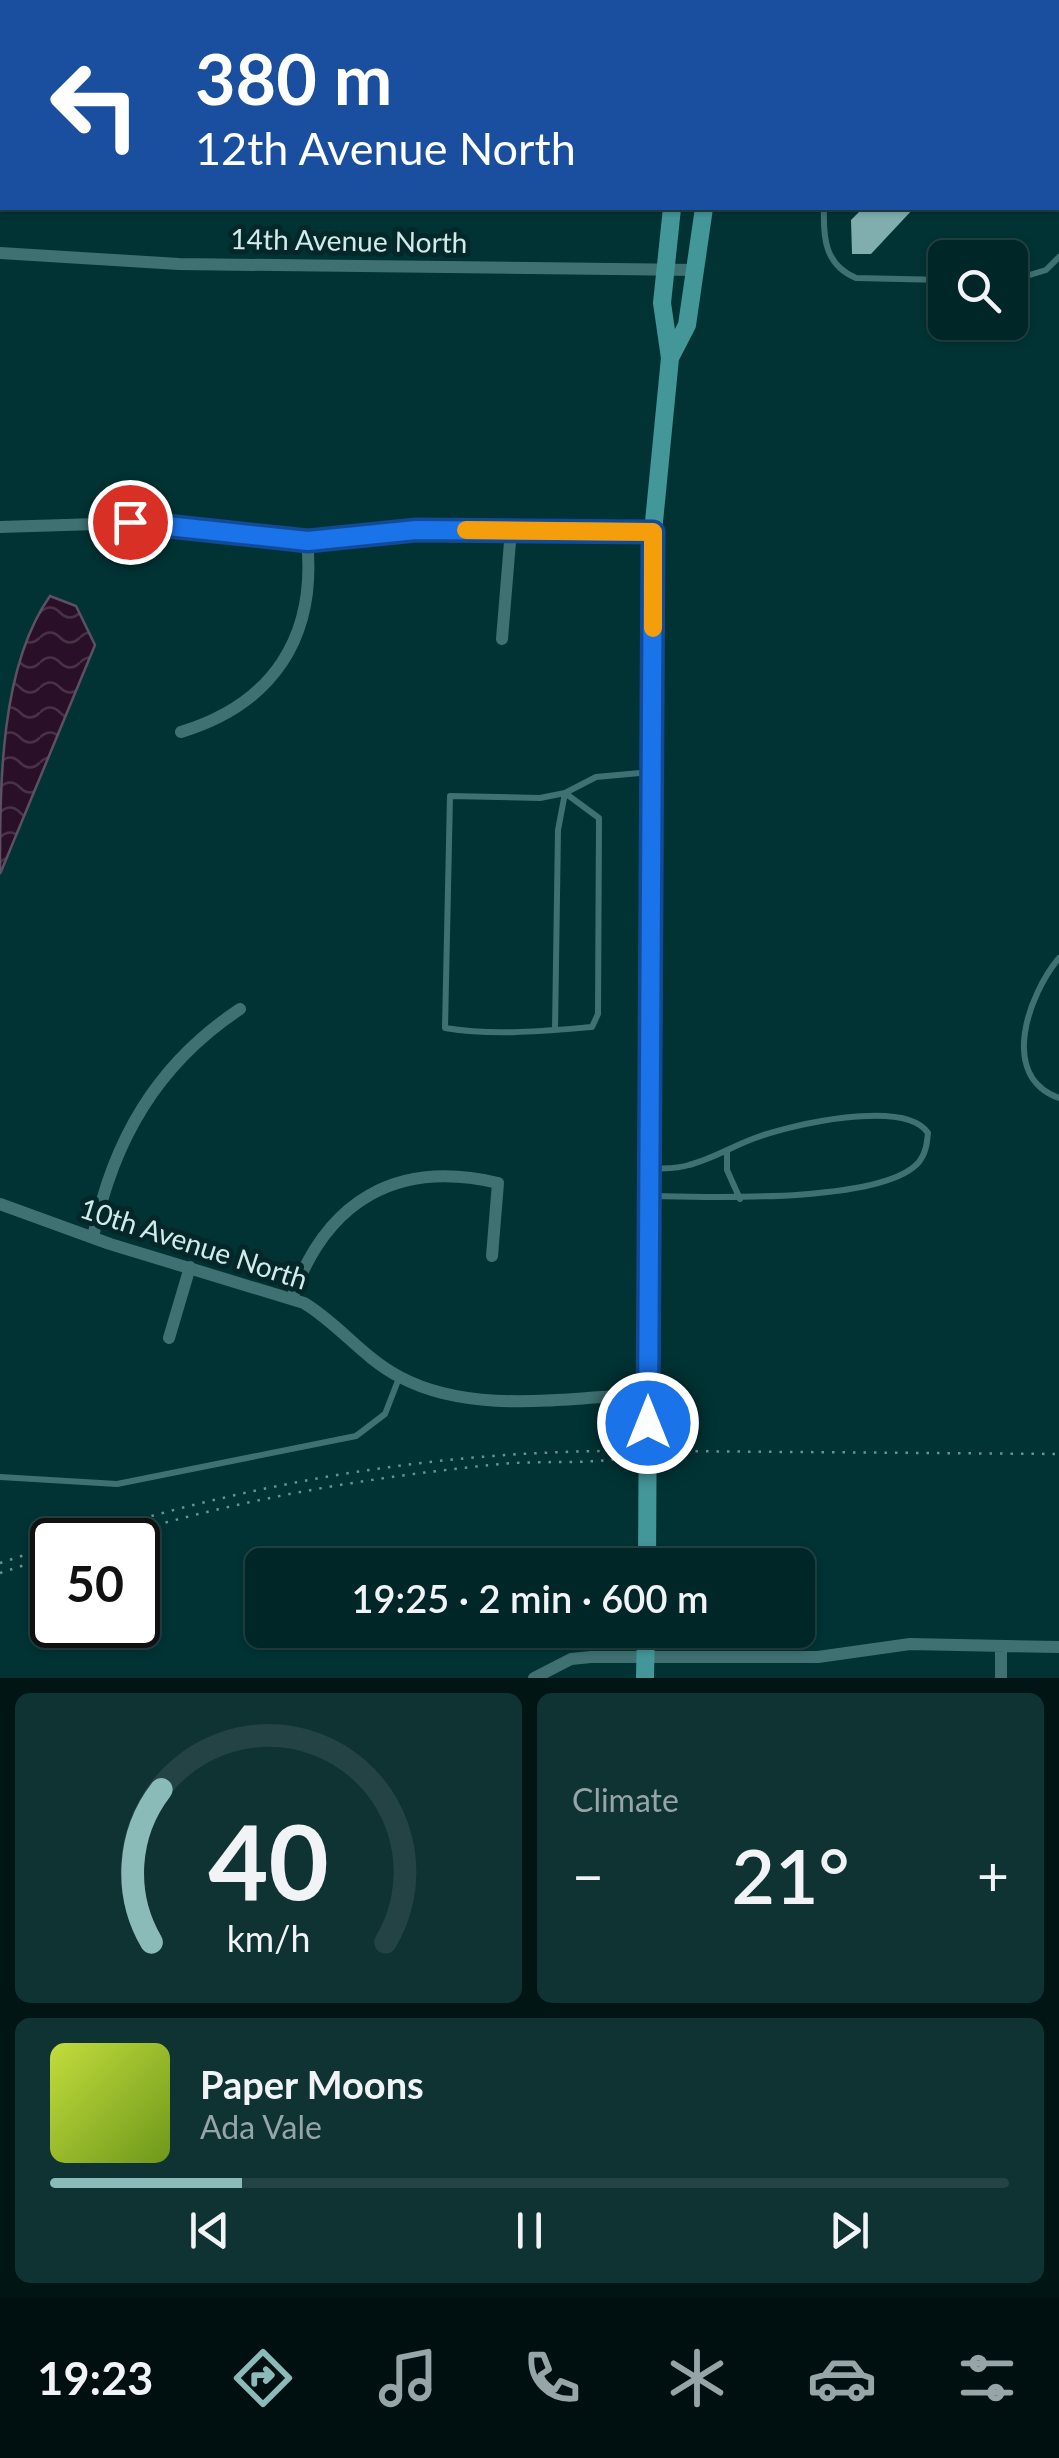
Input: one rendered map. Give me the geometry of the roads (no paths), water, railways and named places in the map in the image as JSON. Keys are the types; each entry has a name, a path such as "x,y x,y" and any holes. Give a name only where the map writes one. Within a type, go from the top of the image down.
{"main road":[{"path":"647,1548 653,532 670,358 663,317 672,210"},
{"path":"670,358 687,325 704,210"},
{"path":"645,1678 646,1648"}],"street":[{"name":"14th Avenue North","path":"0,253 178,264 697,270"},
{"path":"0,527 130,522 308,541 416,530 653,532"},
{"path":"502,639 510,530"},
{"path":"181,732 239,708 283,662 298,634 306,604 308,541"},
{"path":"93,1237 114,1156 133,1118 185,1053 240,1008"},
{"path":"292,1298 320,1238 369,1194 399,1181 465,1176 498,1184 492,1256"},
{"name":"10th Avenue North","path":"0,1204 292,1298 323,1314 364,1354 399,1377 442,1392 493,1400 649,1394"},
{"path":"169,1338 190,1268"},
{"path":"534,1678 571,1659 646,1655 787,1658 910,1644 1059,1647"},
{"path":"1001,1678 1002,1646"}],"lane":[{"path":"824,210 823,237 830,257 843,273 856,278 928,280"},
{"path":"1028,278 1059,258"},
{"path":"565,793 598,818 598,1014 592,1027 470,1032 446,1028 450,796 540,798 565,793 606,775 652,772"},
{"path":"556,1030 558,830 565,793"},
{"path":"1059,958 1032,998 1025,1058 1029,1076 1039,1088 1059,1098"},
{"path":"650,1169 686,1167 758,1136 844,1118 894,1115 923,1125 928,1133 918,1163 903,1173 827,1192 740,1198 650,1196"},
{"path":"727,1150 726,1170 740,1198"},
{"path":"0,1477 117,1484 356,1436 385,1414 399,1377"}],"water":[{"path":"50,596 76,606 95,645 0,874 3,765 12,691 33,625"}]}
